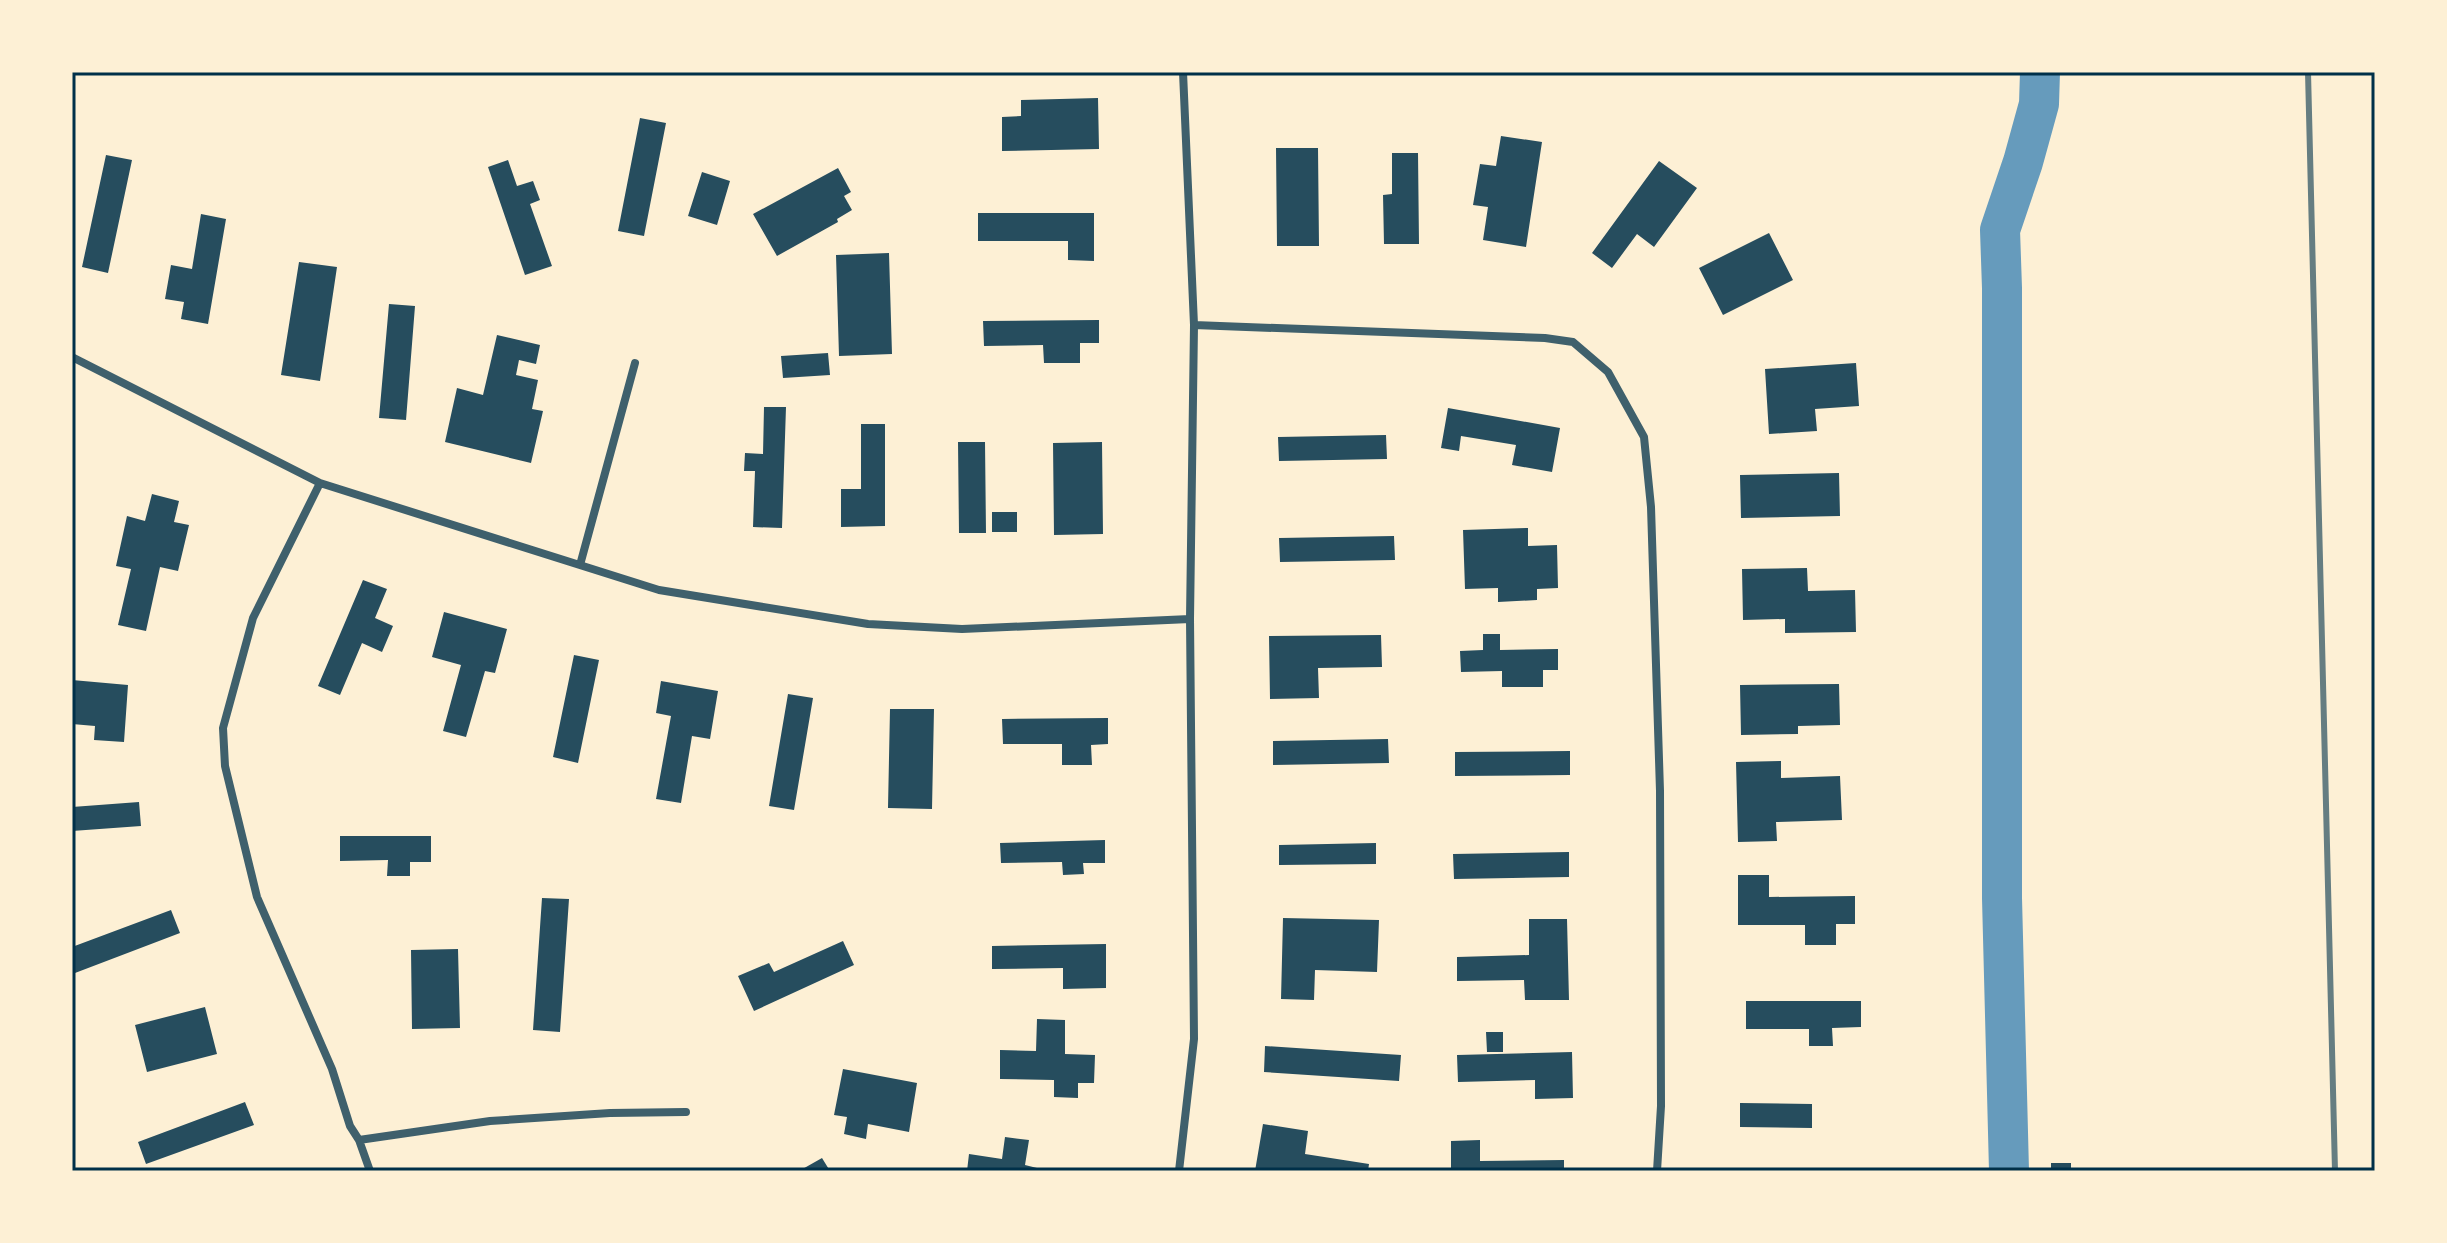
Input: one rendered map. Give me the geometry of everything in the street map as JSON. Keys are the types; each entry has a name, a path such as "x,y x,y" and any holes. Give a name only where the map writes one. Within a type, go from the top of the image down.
{"street":[{"path":"1179,1171 1194,1039 1190,619 1194,325 1183,72"},
{"path":"1194,325 1545,338 1573,342 1608,372 1644,437 1651,507 1660,791 1661,1106 1657,1171"},
{"path":"72,357 320,483 659,590 868,624 962,629 1190,619"},
{"path":"580,565 635,363"},
{"path":"320,483 253,618 223,728 225,766 257,897 332,1069 350,1126 359,1140 370,1171"},
{"path":"359,1140 490,1121 610,1113 686,1112"}],"building":[{"path":"1098,98 1099,149 1002,151 1002,117 1021,116 1021,100"},
{"path":"640,118 666,123 644,236 618,231"},
{"path":"1501,136 1542,142 1526,247 1483,240 1488,207 1473,205 1480,164 1496,166"},
{"path":"1276,148 1318,148 1319,246 1277,246"},
{"path":"1392,153 1418,153 1419,244 1384,244 1383,195 1392,194"},
{"path":"106,155 132,160 108,273 82,267"},
{"path":"508,160 517,186 533,181 540,200 530,204 552,266 525,275 488,167"},
{"path":"1659,161 1697,188 1654,247 1637,234 1612,268 1592,253"},
{"path":"838,168 851,192 844,196 852,210 837,219 838,222 777,256 753,214"},
{"path":"702,172 730,181 717,225 688,216"},
{"path":"978,213 1094,213 1094,261 1068,260 1068,241 978,241"},
{"path":"201,214 226,219 208,324 181,319 184,302 165,299 171,265 192,269"},
{"path":"1769,233 1793,280 1723,315 1699,268"},
{"path":"889,253 892,354 839,356 836,255"},
{"path":"299,262 337,267 320,381 281,375"},
{"path":"389,304 415,306 406,420 379,418"},
{"path":"1099,320 1099,343 1080,343 1080,363 1044,363 1043,345 984,346 983,321"},
{"path":"497,335 540,345 536,364 519,360 516,375 538,380 532,409 543,411 531,463 445,442 457,388 483,395"},
{"path":"828,353 830,375 783,378 781,356"},
{"path":"1856,363 1859,406 1815,409 1817,431 1769,434 1765,369"},
{"path":"764,407 786,407 782,528 753,527 755,471 744,471 745,453 763,454"},
{"path":"1448,408 1560,428 1552,472 1512,465 1516,445 1461,436 1459,451 1441,448"},
{"path":"861,424 885,424 885,526 841,527 841,489 861,489"},
{"path":"1386,435 1387,459 1279,461 1278,437"},
{"path":"958,442 985,442 986,533 959,533"},
{"path":"1102,442 1103,534 1054,535 1053,443"},
{"path":"1839,473 1840,516 1741,518 1740,475"},
{"path":"152,494 179,501 174,522 189,525 178,571 160,567 146,631 118,625 131,569 116,566 127,516 145,521"},
{"path":"992,512 1017,512 1017,532 992,532"},
{"path":"1528,528 1528,546 1557,545 1558,588 1537,589 1537,600 1498,602 1498,588 1465,589 1463,530"},
{"path":"1394,536 1395,560 1280,562 1279,538"},
{"path":"1807,568 1808,591 1855,590 1856,632 1785,633 1785,619 1743,620 1742,569"},
{"path":"363,580 387,589 375,618 393,626 382,652 362,643 340,695 318,686"},
{"path":"444,612 507,629 495,673 485,671 466,737 443,731 461,665 432,657"},
{"path":"1483,634 1500,634 1500,650 1558,649 1558,670 1543,670 1543,687 1502,687 1502,671 1461,672 1460,651 1483,650"},
{"path":"1381,635 1382,667 1318,668 1319,698 1270,699 1269,636"},
{"path":"574,655 599,660 578,763 553,757"},
{"path":"72,680 128,685 124,742 94,740 95,726 72,724"},
{"path":"661,681 718,691 710,739 692,736 681,803 656,799 671,716 656,713"},
{"path":"1839,684 1840,725 1798,726 1798,734 1741,735 1740,685"},
{"path":"788,694 813,698 794,810 769,806"},
{"path":"890,709 934,709 932,809 888,808"},
{"path":"1108,718 1108,744 1091,745 1092,765 1062,765 1062,744 1003,744 1002,719"},
{"path":"1388,739 1389,763 1273,765 1273,741"},
{"path":"1570,751 1570,775 1455,776 1455,752"},
{"path":"1781,761 1781,778 1840,776 1842,820 1776,822 1777,841 1738,842 1736,762"},
{"path":"139,802 141,826 72,831 72,807"},
{"path":"340,836 431,836 431,862 410,862 410,876 387,876 388,860 340,861"},
{"path":"1105,840 1105,863 1083,863 1084,874 1063,875 1062,862 1001,863 1000,843"},
{"path":"1376,843 1376,864 1279,865 1279,845"},
{"path":"1569,852 1569,877 1454,879 1453,854"},
{"path":"1738,875 1769,875 1769,897 1855,896 1855,924 1836,924 1836,945 1805,945 1805,925 1738,925"},
{"path":"542,898 569,899 560,1032 533,1030"},
{"path":"171,910 180,933 75,973 72,947"},
{"path":"1283,918 1379,920 1377,972 1315,970 1314,1000 1281,999"},
{"path":"1529,919 1567,919 1569,1000 1525,1000 1524,980 1457,981 1457,957 1529,955"},
{"path":"843,941 854,965 754,1011 738,976 769,963 774,972"},
{"path":"1106,944 1106,988 1063,989 1063,968 992,969 992,946"},
{"path":"458,949 460,1028 412,1029 411,950"},
{"path":"1746,1001 1861,1001 1861,1027 1832,1028 1833,1046 1809,1046 1809,1029 1746,1029"},
{"path":"205,1007 217,1054 147,1072 135,1025"},
{"path":"1037,1019 1065,1020 1065,1054 1095,1055 1094,1083 1078,1083 1078,1098 1054,1097 1054,1080 1000,1079 1000,1050 1036,1051"},
{"path":"1486,1032 1503,1032 1503,1052 1487,1052"},
{"path":"1265,1046 1401,1055 1399,1081 1264,1072"},
{"path":"1572,1052 1573,1098 1535,1099 1535,1080 1458,1082 1457,1055"},
{"path":"843,1069 917,1083 909,1132 868,1124 866,1139 844,1134 847,1117 834,1115"},
{"path":"245,1102 254,1125 146,1164 138,1142"},
{"path":"1740,1103 1812,1104 1812,1128 1740,1127"},
{"path":"1263,1124 1308,1131 1305,1154 1369,1164 1368,1171 1255,1171"},
{"path":"1005,1137 1029,1140 1025,1165 1049,1171 967,1171 969,1154 1002,1159"},
{"path":"1480,1140 1480,1161 1564,1160 1564,1171 1451,1171 1451,1141"},
{"path":"822,1158 830,1171 799,1171"},
{"path":"2051,1163 2071,1163 2071,1171 2051,1171"}],"waterway":[{"path":"2009,1171 2002,898 2000,230 2039,104 2040,72"}],"railway":[{"path":"2308,72 2335,1171"}]}
